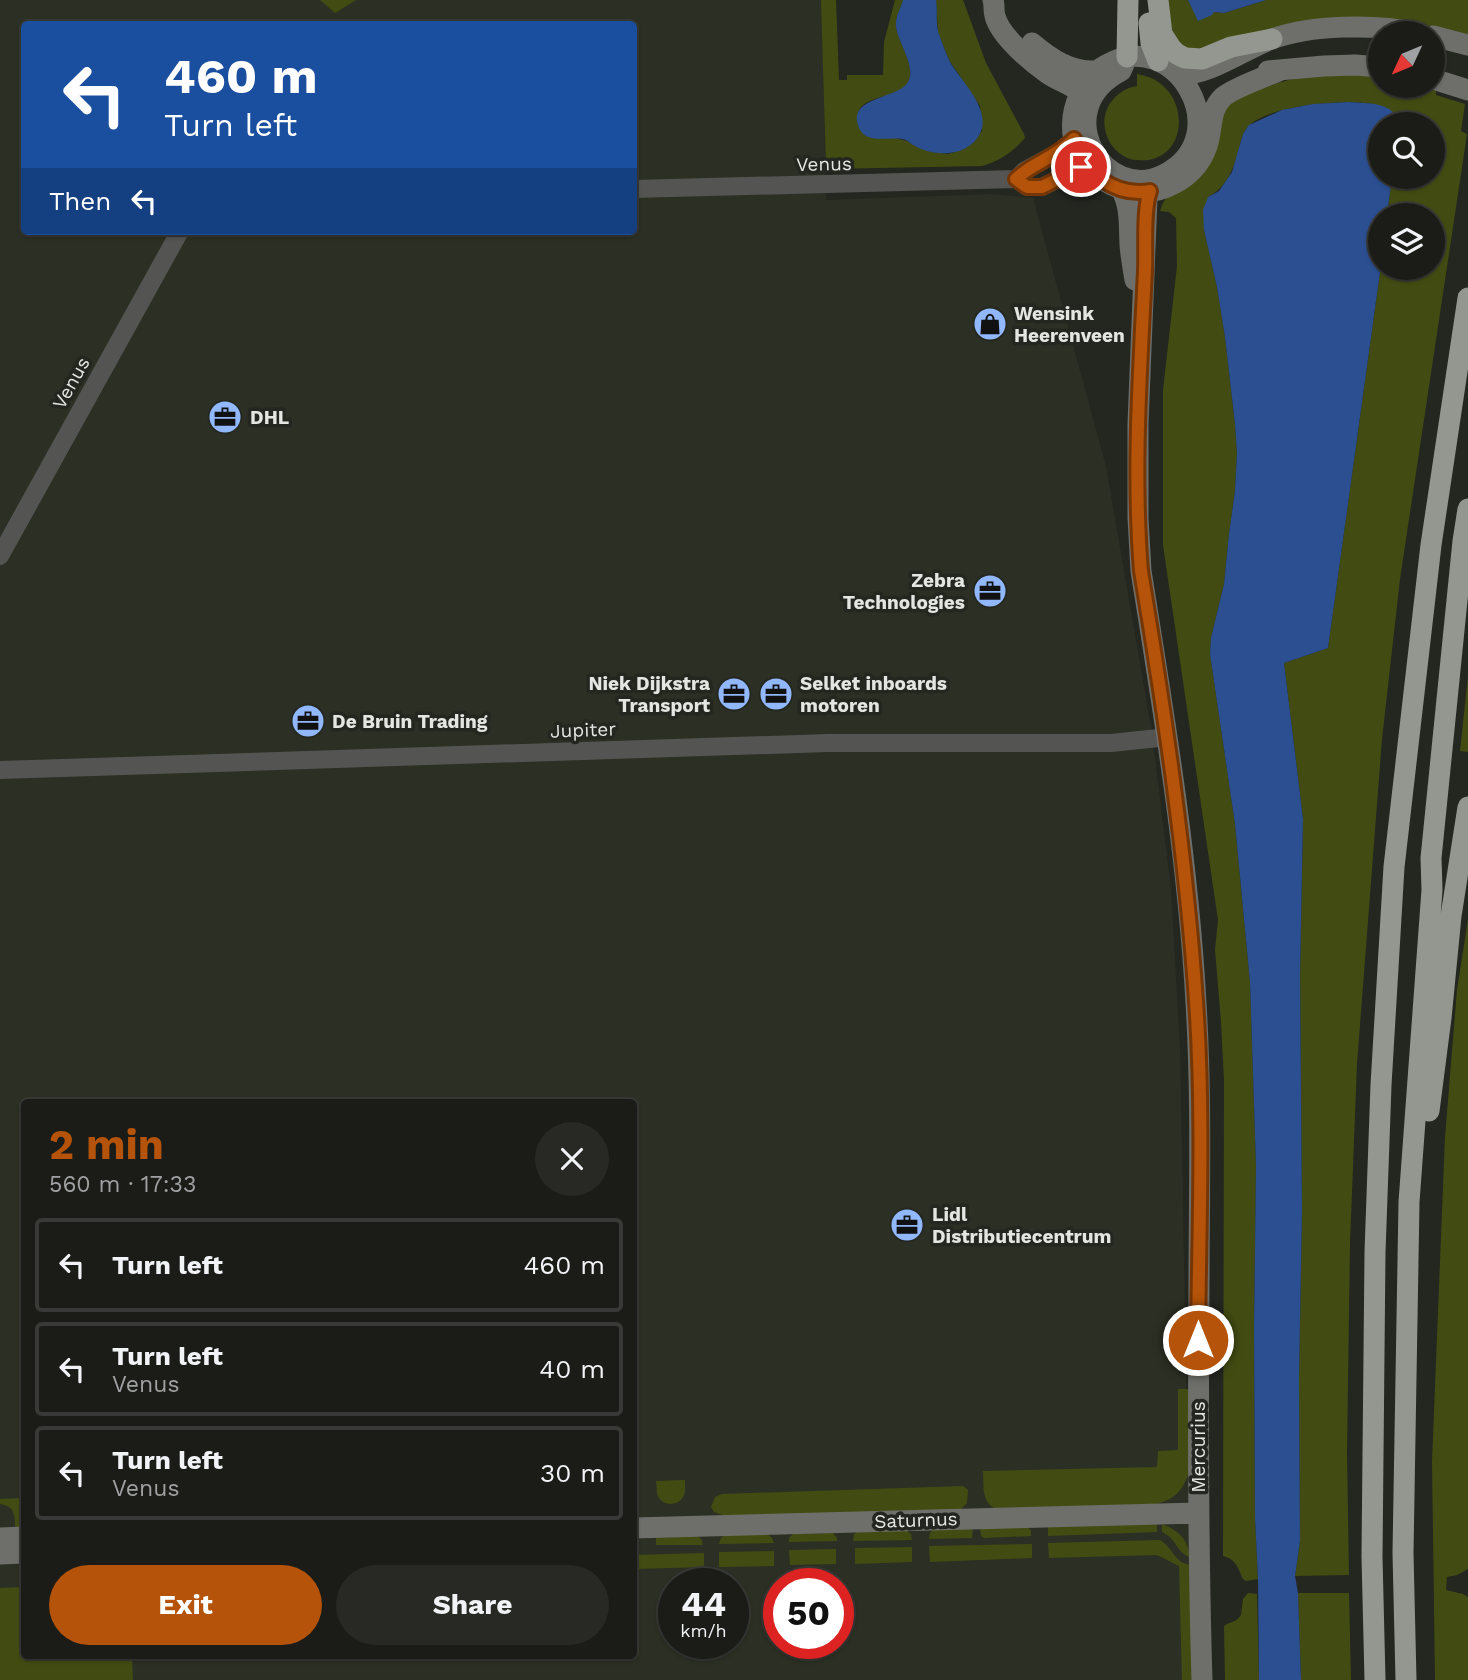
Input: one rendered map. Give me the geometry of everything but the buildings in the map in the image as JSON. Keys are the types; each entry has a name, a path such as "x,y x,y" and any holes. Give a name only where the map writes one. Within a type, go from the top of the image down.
{"highway":[{"path":"1127,57 1128,0"},
{"path":"1149,0 1151,43 1158,61"},
{"path":"1158,0 1162,34 1171,48 1185,58 1202,59 1231,47 1272,39"},
{"path":"1376,1680 1372,1557 1375,1252 1381,1085 1394,867 1431,545 1468,298"},
{"path":"1406,1680 1403,1553 1409,1202 1432,890 1432,858 1468,509"},
{"path":"1409,1202 1429,1113 1451,916 1468,807"}],"main road":[{"path":"994,2 1031,42 1053,59 1076,70 1096,71"},
{"path":"994,2 995,16 1003,31 1018,48 1084,99"},
{"path":"1179,75 1203,70 1272,39 1306,31 1368,27"},
{"path":"1446,39 1468,45"},
{"path":"1127,57 1121,71 1084,99 1072,116 1074,139 1079,153 1093,163 1128,177 1155,183"},
{"path":"1204,114 1179,75 1158,61 1135,57 1113,61 1096,71 1084,83 1086,131 1093,163 1102,180 1130,192 1155,183 1179,164 1189,152 1196,135 1198,117 1204,114 1216,106 1223,97 1233,91 1281,70 1368,66"},
{"path":"1446,83 1468,90"},
{"name":"Mercurius","path":"1155,183 1146,206 1138,424 1139,544 1168,737 1185,879 1197,1017 1201,1151 1198,1513 1202,1680"},
{"name":"Mercurius","path":"1121,189 1126,197 1129,215 1130,246 1142,335"},
{"name":"Saturnus","path":"637,1528 1198,1513"},
{"path":"0,1538 21,1537"},
{"path":"0,1554 21,1553"}],"street":[{"path":"1016,179 1059,152 1074,139"},
{"name":"Venus","path":"637,189 1016,179 1027,187 1042,187 1093,163"},
{"name":"Venus","path":"0,556 178,235"},
{"name":"Jupiter","path":"0,770 828,743 1111,743 1168,737"}],"shaded area":[{"path":"0,0 822,0 826,200 991,194 1033,198 1106,466 1152,733 1171,889 1180,1047 1192,1680 0,1680"}],"green space":[{"path":"320,0 356,0 335,13"},
{"path":"821,0 836,0 839,80 847,80 847,75 883,75 884,42 895,0 903,0 896,26 909,63 910,78 901,90 873,100 860,109 858,117 861,129 907,141 932,152 948,154 962,150 974,142 982,131 980,106 949,60 938,33 936,0 963,0 986,63 1025,138 1016,148 982,166 826,169"},
{"path":"1165,0 1188,0 1199,20 1214,12 1224,13 1266,0 1468,0 1468,36 1446,31 1446,21 1368,21 1368,29 1213,49 1183,48 1170,30"},
{"path":"1137,74 1153,79 1170,93 1179,116 1175,139 1169,149 1148,160 1134,160 1122,155 1111,144 1105,129 1108,107 1117,95 1137,86"},
{"path":"1309,75 1368,75 1368,98 1446,98 1465,104 1461,131 1467,134 1400,579 1382,739 1357,1064 1350,1243 1347,1454 1349,1575 1295,1576 1300,1541 1300,975 1303,819 1284,663 1328,648 1379,280 1445,280 1445,203 1389,203 1390,189 1445,189 1445,112 1390,112 1373,104 1344,102 1306,106 1271,114 1247,128 1229,176 1215,193 1208,197 1204,230 1225,337 1237,453 1224,584 1211,638 1210,654 1235,824 1250,982 1256,1166 1254,1328 1258,1579 1246,1581 1234,1562 1223,1556 1224,1080 1215,950 1218,920 1163,545 1163,390 1177,266 1176,218 1169,212 1160,211 1225,107 1251,92"},
{"path":"1468,676 1468,752 1460,751"},
{"path":"1468,919 1468,1569 1447,1577 1446,1590 1468,1597 1468,1680 1435,1680 1432,1462 1445,1137 1457,990"},
{"path":"1178,1389 1189,1391 1189,1472 1181,1489 1168,1500 1156,1504 996,1509 988,1502 984,1493 983,1471 1157,1467 1158,1451 1178,1450"},
{"path":"685,1480 685,1493 681,1500 667,1504 661,1501 656,1481"},
{"path":"963,1486 968,1490 967,1503 956,1510 725,1516 714,1512 711,1507 715,1497 722,1494"},
{"path":"21,1498 21,1532 15,1533 14,1514 10,1507 0,1504 0,1499"},
{"path":"1157,1523 1157,1532 1048,1536 1048,1527"},
{"path":"1162,1524 1181,1536 1190,1557 1162,1532"},
{"path":"1027,1526 1031,1536 981,1536 980,1528"},
{"path":"973,1528 972,1538 929,1539 933,1530"},
{"path":"906,1530 911,1534 912,1540 853,1541 854,1534 858,1531"},
{"path":"833,1533 837,1541 789,1542 793,1534"},
{"path":"767,1534 774,1543 719,1544 725,1535"},
{"path":"698,1536 703,1545 656,1545 656,1538"},
{"path":"1160,1540 1176,1558 1190,1565 1193,1680 1182,1680 1179,1566 1157,1555 1049,1558 1048,1543"},
{"path":"1032,1544 1032,1558 930,1562 929,1546"},
{"path":"912,1547 912,1562 855,1564 855,1548"},
{"path":"836,1549 836,1564 790,1565 789,1550"},
{"path":"774,1551 774,1566 719,1567 719,1552"},
{"path":"704,1553 704,1567 637,1569 637,1555"},
{"path":"21,1587 21,1659 132,1659 133,1680 0,1680 0,1588"},
{"path":"1248,1593 1257,1594 1259,1680 1225,1680 1224,1626 1241,1615 1243,1599"},
{"path":"1298,1593 1349,1593 1351,1680 1301,1680"}],"water":[{"path":"903,0 936,0 938,33 946,53 981,110 981,131 975,141 962,150 930,152 906,140 871,138 860,130 857,121 862,107 903,87 910,76 896,26"},
{"path":"1188,0 1266,0 1224,13 1214,12 1198,21"},
{"path":"1313,104 1372,104 1392,111 1368,112 1368,189 1390,189 1389,203 1368,203 1368,280 1379,280 1328,648 1284,663 1303,819 1300,975 1300,1541 1295,1576 1301,1680 1259,1680 1255,1518 1256,1166 1250,982 1235,824 1210,654 1211,638 1224,584 1237,453 1225,337 1204,230 1203,210 1208,197 1219,191 1232,172 1243,134 1249,125 1282,110"}],"place":[{"name":"Wensink Heerenveen","path":"990,324"},
{"name":"DHL","path":"225,417"},
{"name":"Zebra Technologies","path":"990,591"},
{"name":"Niek Dijkstra Transport","path":"734,694"},
{"name":"Selket inboards motoren","path":"776,694"},
{"name":"De Bruin Trading","path":"308,721"},
{"name":"Lidl Distributiecentrum","path":"907,1225"}],"route":[{"path":"1081,167 1042,187 1027,187 1016,179 1059,152 1074,139 1082,158 1102,180 1130,192 1150,191 1146,215 1138,424 1139,544 1168,737 1196,1003 1201,1151 1198,1340"}]}
